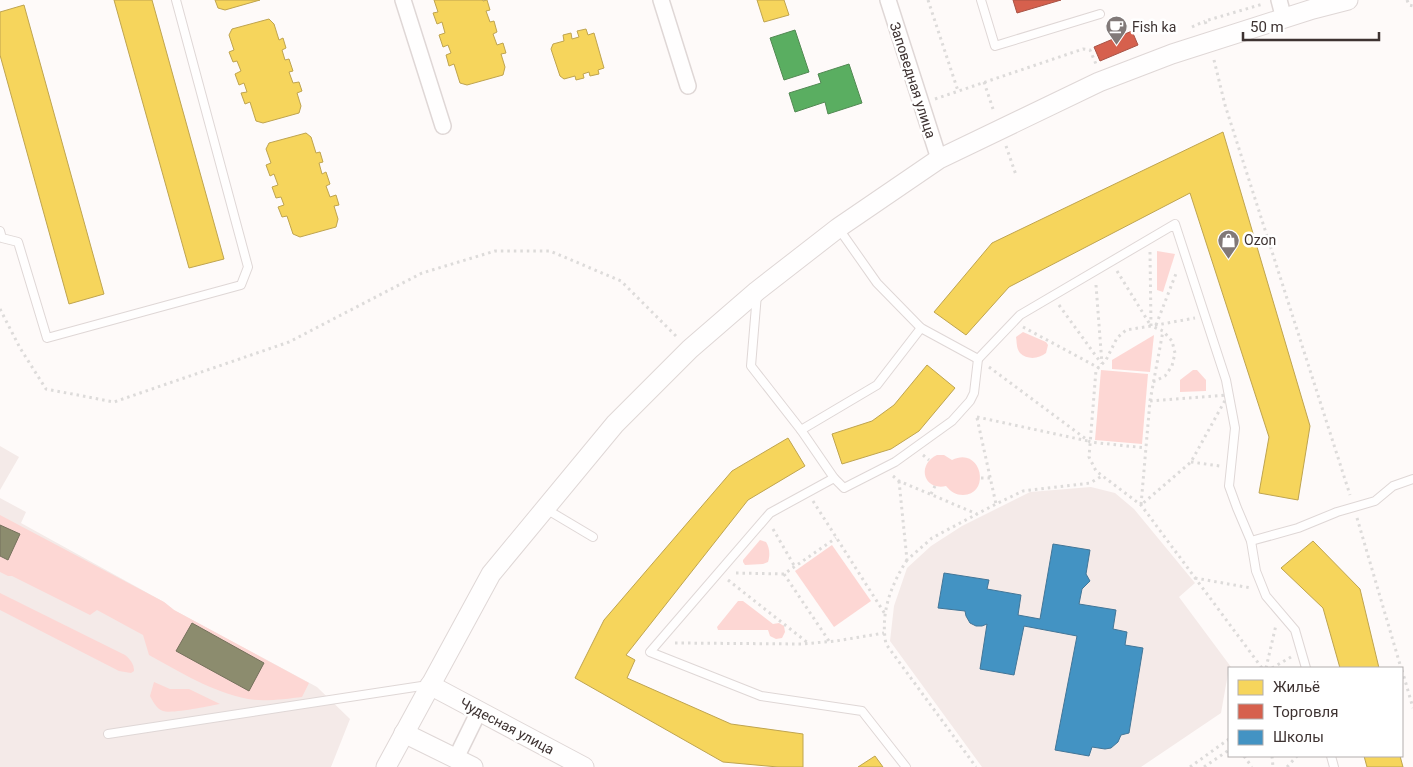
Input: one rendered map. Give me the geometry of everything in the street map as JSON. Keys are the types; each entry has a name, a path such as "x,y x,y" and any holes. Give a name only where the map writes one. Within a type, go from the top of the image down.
{"street":[{"path":"403,0 443,126"},
{"path":"661,0 688,86"},
{"name":"Заповедная улица","path":"890,0 938,159"},
{"path":"386,767 491,574 615,424 690,350 757,291 838,228 938,159 1099,82 1172,54 1284,18 1348,0"},
{"path":"1273,1 1284,18"},
{"name":"Чудесная улица","path":"430,685 584,767"},
{"path":"456,758 479,711"},
{"path":"404,733 473,767"}],"lane":[{"path":"0,231 2,238 18,242 47,338 241,285 248,267 176,0"},
{"path":"981,0 995,46 1100,14"},
{"path":"757,291 752,366 801,430 834,478 844,488 894,462 952,421 970,401 974,393 978,359 1020,315 1175,224 1226,380 1235,428 1229,486 1251,541 1256,571 1263,590 1295,630 1306,667"},
{"path":"838,228 877,283 921,328 978,359"},
{"path":"801,430 876,385 921,328"},
{"path":"834,478 770,513 650,652 761,696 862,710 906,767"},
{"path":"1251,541 1298,528 1353,506 1375,501 1393,486 1413,479"},
{"path":"545,508 593,538"},
{"path":"108,734 430,685"}],"path":[{"path":"928,0 958,91"},
{"path":"1407,0 1410,6 1413,6"},
{"path":"1188,28 1205,21 1273,1"},
{"path":"1205,21 1225,105 1353,506 1401,667"},
{"path":"921,103 1083,49 1090,50 1095,64 1102,64"},
{"path":"1150,238 1151,326"},
{"path":"0,309 20,348 46,389 114,402 290,342 422,273 495,251 550,251 621,281 690,350"},
{"path":"1156,325 1184,252"},
{"path":"1111,262 1151,326 1163,331 1172,341 1175,353 1172,366 1164,376 1153,382"},
{"path":"1095,271 1100,366"},
{"path":"1053,296 1100,366"},
{"path":"1205,316 1126,330 1117,338 1106,360 1096,370 1088,457 1096,471 1141,505 1261,667"},
{"path":"1014,322 1100,366"},
{"path":"1141,505 1150,401 1163,331"},
{"path":"978,359 1090,442"},
{"path":"1150,401 1228,395"},
{"path":"1141,505 1191,462 1228,395"},
{"path":"959,414 1090,442 1146,448"},
{"path":"977,418 996,504"},
{"path":"1191,462 1231,467"},
{"path":"883,468 899,481 977,514"},
{"path":"976,767 886,644 884,633 887,604 896,578 907,560 932,538 996,504 1023,491 1090,483 1102,476"},
{"path":"981,478 990,478"},
{"path":"899,481 907,560"},
{"path":"931,494 935,486"},
{"path":"807,492 886,615"},
{"path":"766,518 794,567"},
{"path":"719,572 784,574 836,538"},
{"path":"719,572 808,643"},
{"path":"784,574 829,642"},
{"path":"1195,578 1263,590"},
{"path":"1266,667 1279,611"},
{"path":"659,642 808,643 829,642 884,633"},
{"path":"1274,667 1301,652"},
{"path":"1403,673 1413,708"},
{"path":"1190,767 1228,739"},
{"path":"1204,767 1228,751"},
{"path":"1287,767 1296,757"}],"shaded area":[{"path":"1157,251 1175,254 1163,292 1157,290"},
{"path":"1023,332 1046,342 1048,345 1046,353 1040,357 1033,358 1026,357 1020,353 1016,337"},
{"path":"1154,335 1150,372 1112,369 1112,360"},
{"path":"1101,370 1148,374 1142,444 1095,440"},
{"path":"1193,370 1197,370 1206,380 1206,391 1180,392 1180,380"},
{"path":"0,446 19,457 0,490"},
{"path":"937,455 944,455 952,460 962,457 970,459 976,464 979,472 980,480 978,487 972,493 963,495 954,493 946,486 938,487 932,485 925,476 926,465 930,459"},
{"path":"1091,487 1115,493 1134,509 1195,583 1179,597 1231,667 1228,667 1221,713 1141,767 982,767 890,641 894,606 907,568 931,546 962,526 1030,492"},
{"path":"0,498 26,512 21,523 164,602 174,610 317,687 350,719 331,767 0,767"},
{"path":"0,515 164,602 174,610 309,683 302,697 254,700 222,692 184,675 149,655 143,635 97,610 90,615 12,576 0,572"},
{"path":"760,540 766,542 768,547 768,562 745,565 743,560"},
{"path":"832,545 871,601 834,627 795,571"},
{"path":"0,593 125,655 129,658 134,671 131,673 119,671 0,610"},
{"path":"738,601 743,601 773,624 779,623 784,626 785,632 782,638 776,639 770,636 768,630 718,630 717,627"},
{"path":"154,682 170,689 189,689 220,704 182,711 163,711 157,707 150,696"}],"building: Жильё":[{"path":"114,0 152,0 224,259 189,268"},
{"path":"215,0 260,0 225,10 218,8"},
{"path":"434,0 487,0 490,10 486,11 490,22 494,21 497,32 493,34 497,45 503,43 506,53 501,54 505,67 503,75 467,85 460,83 454,64 449,66 446,55 451,53 448,45 443,47 439,35 445,33 442,22 437,24 433,13 438,12"},
{"path":"757,0 784,0 789,15 764,22"},
{"path":"24,5 104,294 69,304 0,55 0,12"},
{"path":"269,19 274,24 279,40 283,38 286,48 282,50 285,60 289,59 293,71 289,72 293,83 299,82 302,91 297,93 301,106 299,113 263,123 256,121 250,102 245,104 241,93 247,92 244,83 239,85 235,74 241,71 237,61 233,62 229,52 234,50 229,35 232,29"},
{"path":"586,29 588,35 594,33 604,68 598,70 599,74 590,76 589,72 583,74 584,78 576,80 575,76 564,79 560,76 551,49 553,44 564,41 563,35 571,33 572,39 579,37 577,31"},
{"path":"1223,132 1310,426 1298,500 1259,493 1269,437 1190,193 1009,287 966,335 934,312 992,243"},
{"path":"306,133 311,137 316,153 320,152 323,162 319,163 322,174 326,172 330,184 326,186 330,197 336,195 339,205 334,206 338,219 336,227 300,237 293,234 287,216 282,217 278,207 284,205 281,197 276,198 272,187 278,185 274,174 270,176 266,165 271,163 266,149 269,143"},
{"path":"927,365 955,388 919,431 891,449 842,464 832,434 872,421 894,405"},
{"path":"788,438 805,466 748,500 626,655 635,660 627,678 731,724 803,734 803,767 778,767 723,762 575,678 604,620 732,471"},
{"path":"1313,541 1360,589 1379,667 1340,667 1323,608 1281,568"},
{"path":"875,756 883,767 858,767"},
{"path":"1364,757 1400,757 1403,767 1367,767"}],"building: Торговля":[{"path":"1013,0 1061,0 1017,13"},
{"name":"Fish ka","path":"1132,31 1138,45 1100,61 1094,47"}],"building: Школы":[{"path":"1053,544 1090,550 1086,574 1090,581 1082,589 1079,604 1116,610 1113,629 1127,632 1125,645 1143,648 1129,733 1121,735 1118,742 1111,748 1092,747 1089,756 1055,750 1077,636 1024,626 1014,675 980,669 987,624 976,626 970,623 965,611 938,608 944,573 989,580 987,589 1021,595 1018,615 1040,619"}],"building: Учреждения":[{"path":"795,30 809,72 784,80 770,38"},
{"path":"849,64 862,103 828,114 825,102 795,112 789,93 821,83 818,74"}],"building: Промзона":[{"path":"0,525 20,534 8,560 0,556"},
{"path":"192,623 264,663 249,691 176,651"}],"place":[{"name":"Fish ka","path":"1116,46"},
{"name":"Ozon","path":"1228,259"}]}
